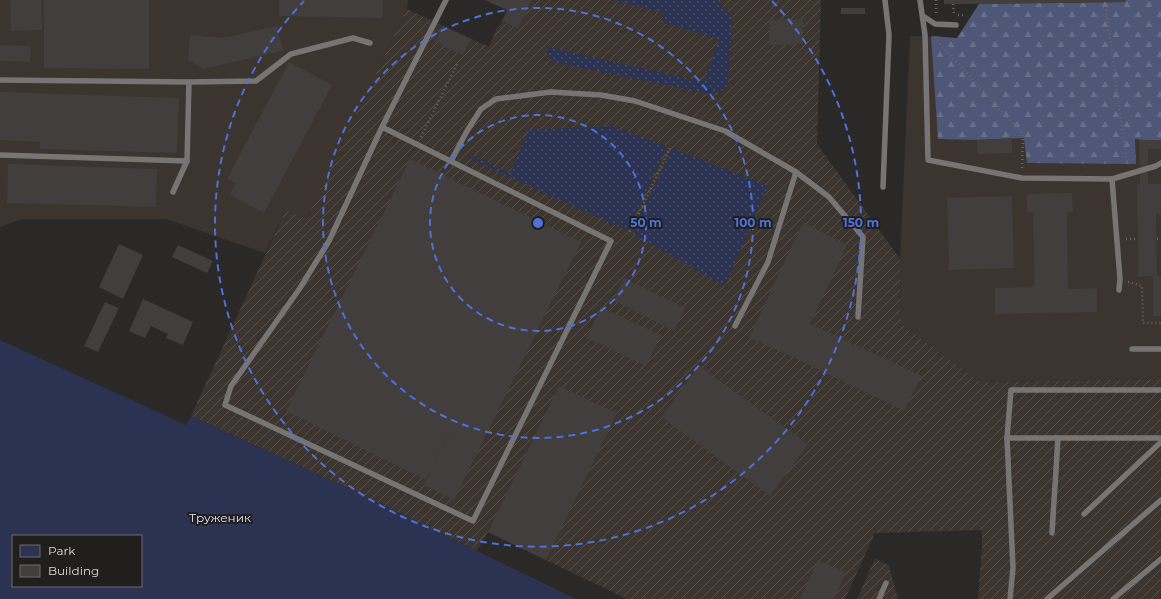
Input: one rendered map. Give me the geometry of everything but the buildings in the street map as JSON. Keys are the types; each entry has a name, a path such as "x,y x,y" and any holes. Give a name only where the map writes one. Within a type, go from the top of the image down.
{"lane":[{"path":"382,127 611,241 473,521 225,405 232,386 300,288 329,240 382,127 446,0"},
{"path":"883,187 889,35 885,0"},
{"path":"920,0 925,36 928,160 1022,178 1112,178 1156,166 1161,163"},
{"path":"923,16 935,24 956,25"},
{"path":"0,80 189,82 256,81 291,54 353,38 370,43"},
{"path":"173,192 187,161 189,82"},
{"path":"451,161 481,109 496,99 551,92 601,95 635,101 725,131 796,172 829,197 862,237 858,317"},
{"path":"0,155 187,161"},
{"path":"735,326 768,262 796,172"},
{"path":"1112,178 1120,279 1119,290"},
{"path":"1132,349 1161,349"},
{"path":"1010,599 1013,568 1007,438 1011,390 1161,390"},
{"path":"1007,438 1161,438"},
{"path":"1052,533 1058,438"},
{"path":"1084,514 1161,442"},
{"path":"1047,599 1161,500"},
{"path":"1113,599 1161,559"},
{"path":"879,599 886,583"}],"path":[{"path":"936,0 936,16 942,16"},
{"path":"1105,2 1128,174"},
{"path":"953,4 954,15"},
{"path":"948,15 964,15"},
{"path":"932,32 940,44 1023,134 1022,178"},
{"path":"417,144 458,62"},
{"path":"630,232 670,148"},
{"path":"1156,239 1161,239"},
{"path":"1120,279 1142,286 1143,323 1161,323"}],"shaded area":[{"path":"0,0 408,0 407,9 306,220 286,210 265,253 166,219 22,219 0,227"},
{"path":"532,0 821,0 817,144 900,259 901,324 980,382 1161,379 1161,599 978,599 982,530 875,533 845,599 627,599 488,532 477,551 358,493 191,416 286,210 306,219 407,9 489,47 496,30 502,21 518,29"},
{"path":"944,0 1161,0 1161,379 980,382 901,324 900,259 910,36 957,38 979,4 944,4"},
{"path":"875,558 889,566 898,599 857,599"}],"green space":[{"path":"613,0 717,0 732,17 728,84 720,91 709,94 553,62 546,51 547,47 704,82 719,39 661,22 664,13"},
{"path":"1126,0 1161,0 1161,142 1135,139 1136,164 1027,163 1024,138 977,140 938,139 931,36 957,38 979,4 1126,2"},
{"path":"610,126 667,146 628,231 471,159 473,156 510,173 529,130"},
{"path":"672,148 768,186 725,286 632,233"},
{"name":"Труженик","path":"0,340 186,425 191,416 358,493 576,599 0,599"}]}
